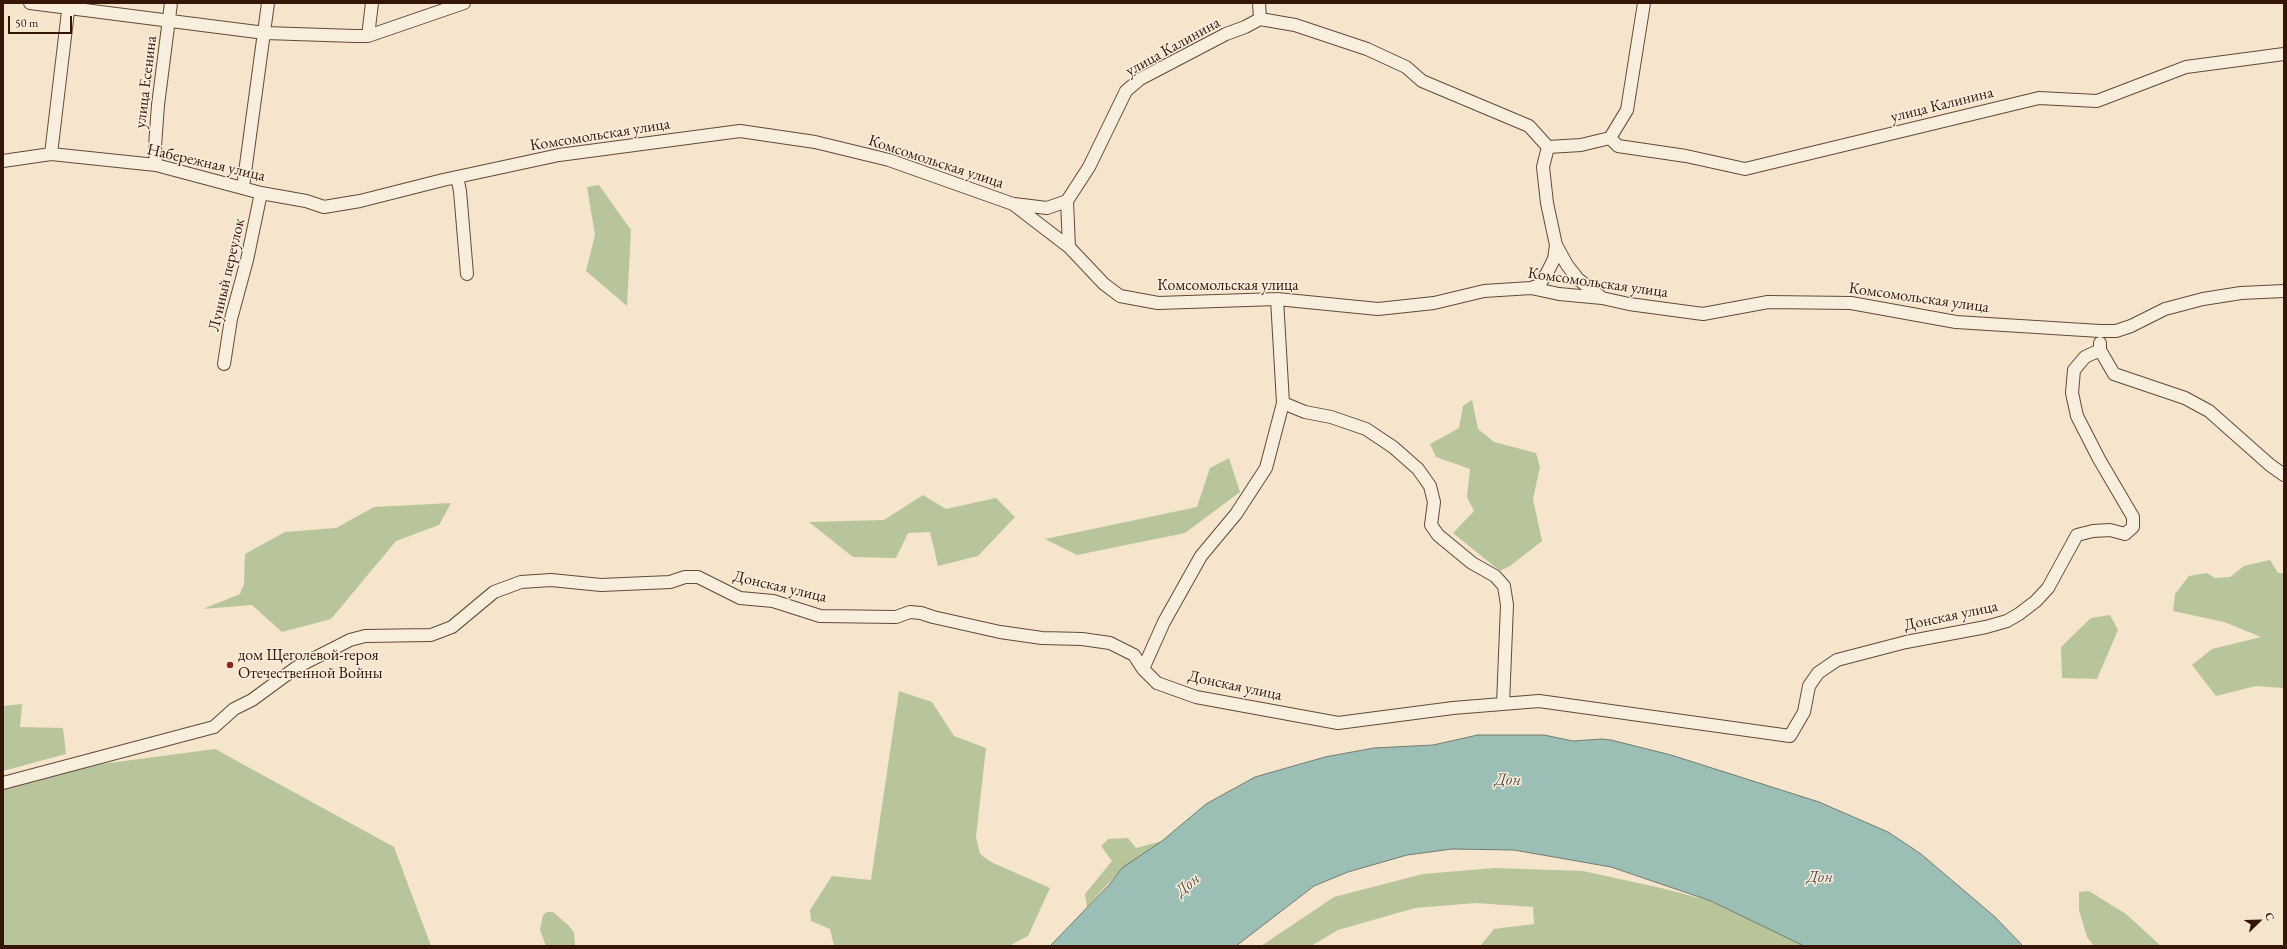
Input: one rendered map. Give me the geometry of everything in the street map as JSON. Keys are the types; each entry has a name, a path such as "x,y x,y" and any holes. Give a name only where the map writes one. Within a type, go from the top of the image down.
{"street":[{"path":"30,3 69,5 265,33 368,36 464,3"},
{"name":"улица Есенина","path":"156,165 155,146 157,119 171,3"},
{"path":"243,188 268,3"},
{"path":"368,36 372,3"},
{"path":"1258,3 1260,19 1295,25 1367,49 1406,67 1422,81 1529,126 1548,147"},
{"path":"1548,147 1581,145 1610,138 1627,110 1644,3"},
{"path":"51,154 69,5"},
{"name":"улица Калинина","path":"1067,201 1089,167 1126,91 1140,79 1226,34 1245,27 1260,19"},
{"name":"улица Калинина","path":"1610,138 1618,146 1686,156 1745,170 2039,98 2096,101 2186,67 2284,54"},
{"name":"Комсомольская улица","path":"306,201 324,207 334,206 559,155 740,131 815,142 888,160 1013,204 1069,247 1104,284 1120,296 1158,303 1277,299 1378,309 1434,303 1484,291 1531,288 1559,294 1602,298 1629,304 1703,314 1768,302 1851,302 1956,322 2116,331 2131,326 2165,309 2203,299 2241,293 2284,291"},
{"path":"1548,147 1543,167 1547,203 1556,245 1567,265 1578,279 1602,298"},
{"name":"Набережная улица","path":"3,162 51,154 156,165 262,193 306,201"},
{"path":"457,177 460,191 467,274"},
{"name":"Лунный переулок","path":"224,364 231,319 247,260 262,193"},
{"path":"1013,204 1047,208 1067,201 1069,247"},
{"path":"1531,288 1539,285 1548,273 1554,259 1556,245"},
{"path":"1143,669 1164,622 1201,556 1236,514 1266,468 1283,403 1277,299"},
{"path":"2100,331 2100,350 2114,374 2185,398 2209,411 2270,465 2284,475"},
{"name":"Донская улица","path":"3,783 214,727 234,710 252,700 297,667 350,640 365,636 431,635 452,627 494,592 521,582 551,580 601,585 670,582 685,577 698,577 740,598 773,601 820,616 896,617 910,612 921,613 933,618 1000,632 1042,638 1082,639 1110,643 1134,655 1143,669 1157,684 1196,697 1338,723 1453,708 1539,701 1790,736 1804,712 1809,686 1818,673 1837,660 1860,653 1938,635 1986,627 2007,621 2025,610 2048,588 2077,535 2093,530 2110,530 2125,534 2133,527 2133,517 2099,459 2077,416 2072,393 2074,370 2085,357 2100,350"},
{"path":"1283,403 1305,412 1331,417 1366,429 1393,447 1418,468 1430,486 1434,502 1431,524 1438,536 1472,563 1495,576 1504,586 1507,605 1502,704"}],"green space":[{"path":"599,185 631,230 627,306 586,271 595,235 587,187"},
{"path":"1472,400 1478,429 1494,442 1536,453 1540,467 1533,499 1542,541 1510,566 1500,571 1453,533 1474,511 1467,497 1470,469 1436,457 1430,444 1459,428 1463,406"},
{"path":"1229,458 1240,492 1185,533 1077,555 1045,539 1197,507 1210,468"},
{"path":"923,495 946,509 996,498 1015,517 978,556 938,566 930,532 908,533 896,558 853,557 809,522 884,520"},
{"path":"451,503 439,525 396,541 331,619 282,632 252,605 203,609 240,594 244,584 245,554 285,532 336,528 374,507"},
{"path":"2270,560 2278,573 2284,573 2284,688 2256,686 2216,696 2192,665 2212,649 2261,637 2224,622 2173,611 2175,594 2189,576 2207,573 2215,578 2230,577 2244,566"},
{"path":"2110,615 2118,630 2097,679 2062,678 2061,647 2091,618"},
{"path":"899,691 932,702 954,736 986,748 976,837 980,854 991,862 1050,888 1028,936 1009,946 834,946 830,929 811,921 810,910 832,876 871,880"},
{"path":"22,704 20,727 63,728 66,754 3,771 3,706"},
{"path":"215,749 394,847 431,946 3,946 3,777"},
{"path":"1128,838 1136,848 1162,841 1122,868 1087,907 1085,894 1112,861 1101,846 1108,839"},
{"path":"1495,868 1583,871 1661,888 1711,901 1804,946 1480,946 1494,929 1534,924 1533,907 1476,903 1415,908 1338,930 1311,946 1261,946 1334,897 1423,874"},
{"path":"2089,891 2126,914 2161,946 2094,946 2087,937 2079,910 2079,892"},
{"path":"547,912 553,912 574,932 575,946 546,946 540,930 543,915"}],"water":[{"name":"Дон","path":"1478,735 1544,735 1573,741 1602,739 1611,740 1671,755 1819,802 1888,832 1921,854 1995,917 2023,946 1804,946 1711,901 1611,867 1514,850 1452,849 1407,855 1348,872 1314,886 1236,946 1050,946 1108,886 1122,868 1162,841 1206,804 1255,777 1325,757 1374,748 1433,745"}],"place":[{"name":"дом Щеголевой-героя Отечественной Войны","path":"230,665"}]}
